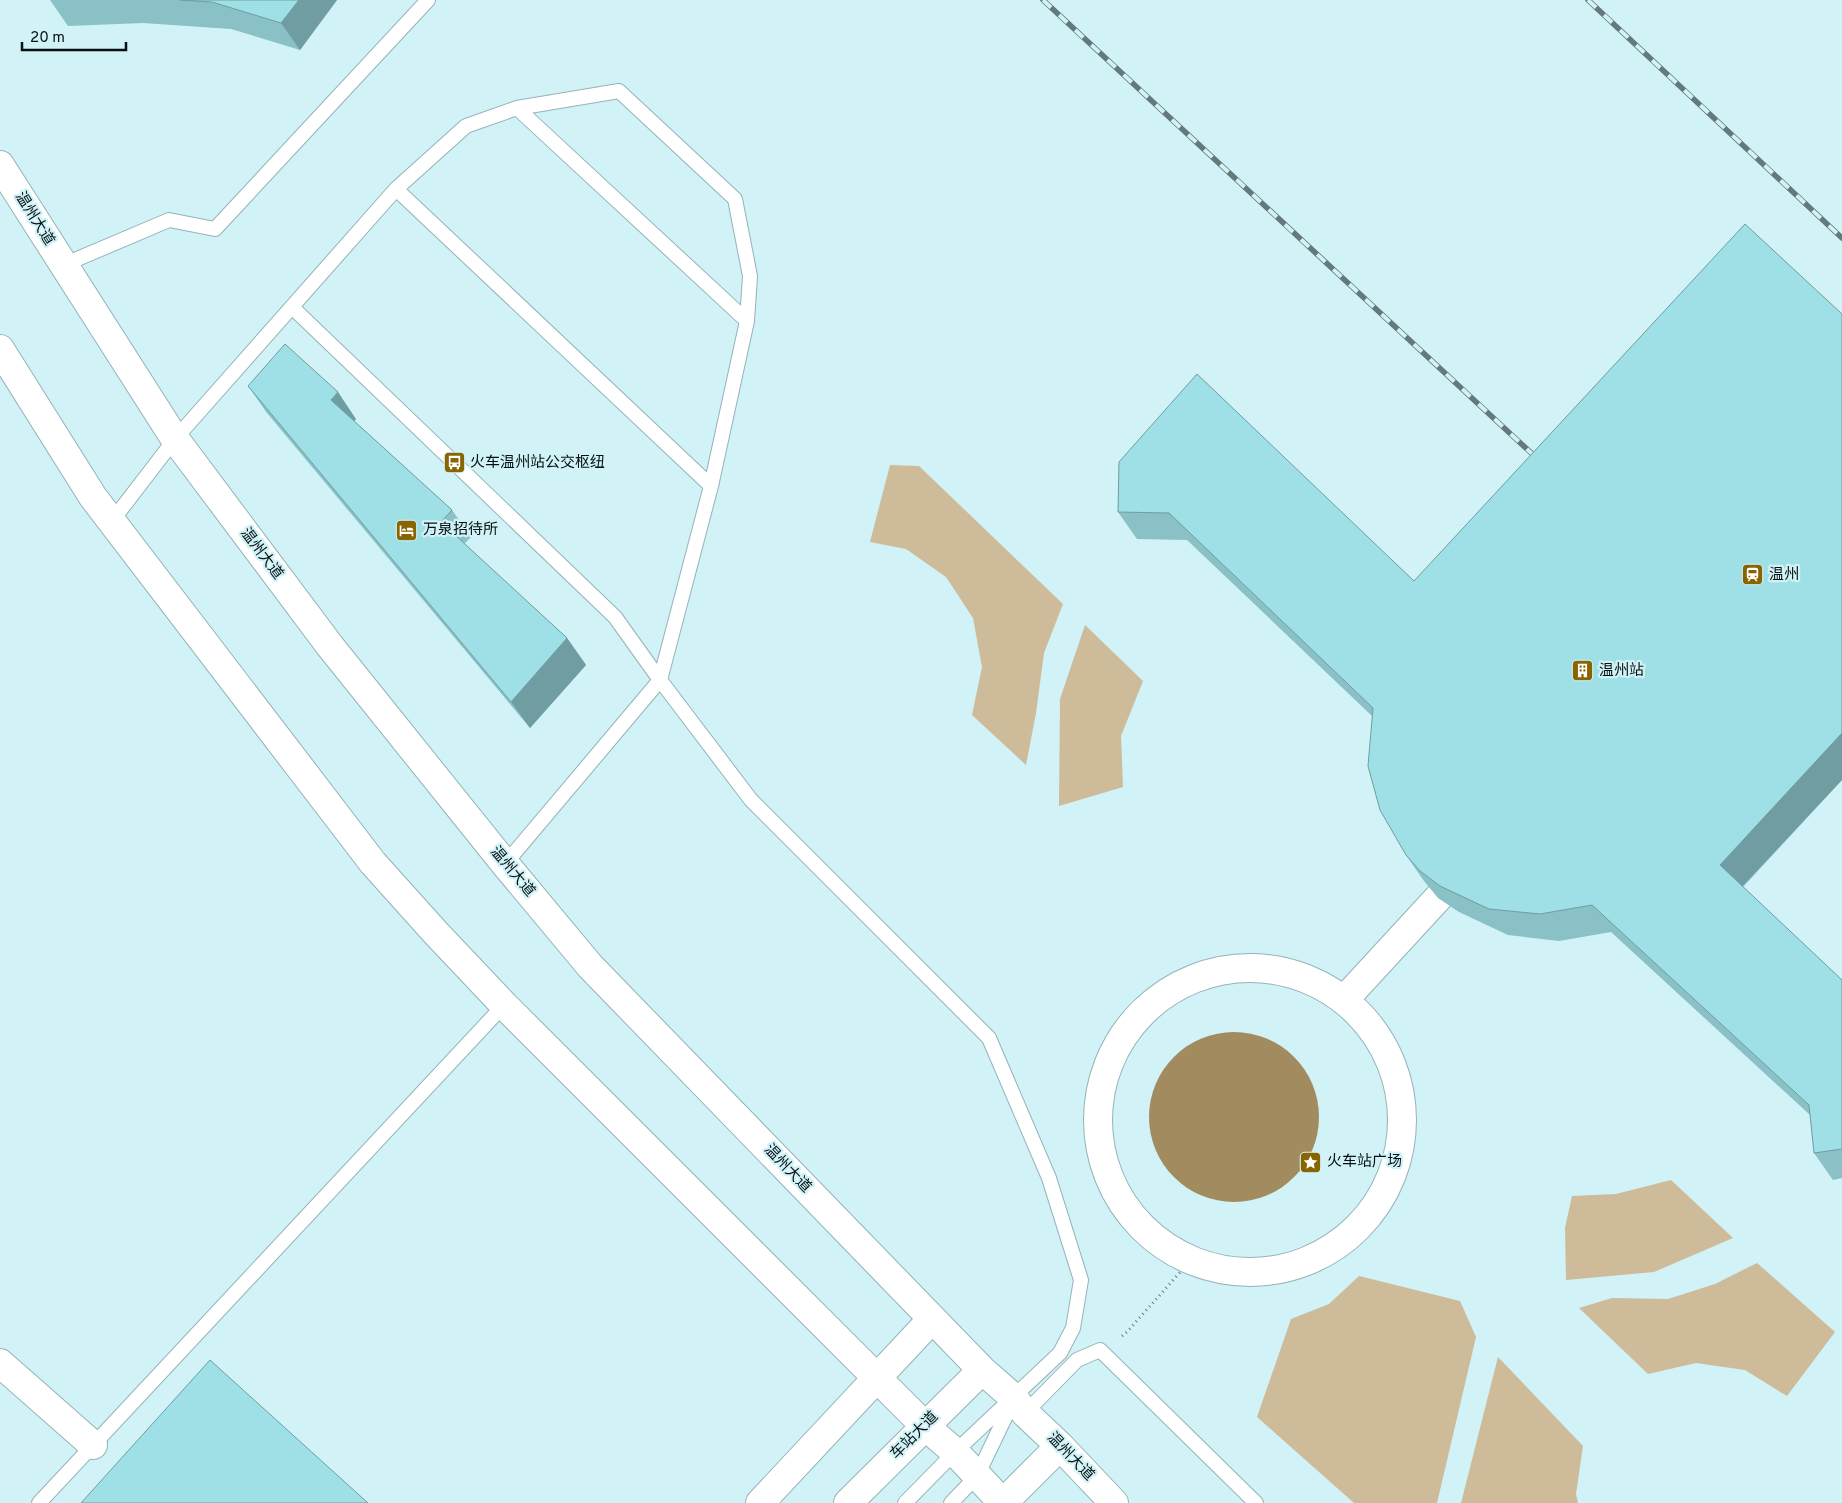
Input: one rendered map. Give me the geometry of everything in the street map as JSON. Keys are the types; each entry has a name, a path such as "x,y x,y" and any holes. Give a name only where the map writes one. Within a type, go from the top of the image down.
{"main road":[{"name":"温州大道","path":"0,165 175,439 330,646 505,864 590,966 932,1319 982,1370 1020,1405 1114,1503"},
{"path":"0,349 93,496 373,862 504,1006 925,1426 955,1452 1003,1503 1060,1446"},
{"path":"1344,1000 1438,898"},
{"path":"1252,966 1311,979 1344,1000 1393,1064 1404,1122 1392,1181 1358,1230 1308,1263 1249,1274 1190,1261 1140,1226 1107,1174 1097,1117 1109,1058 1143,1009 1194,977 1252,966"},
{"path":"760,1503 932,1319"},
{"path":"0,1363 93,1445"},
{"name":"车站大道","path":"848,1503 982,1370"}],"lane":[{"path":"63,265 169,220 215,229 428,0"},
{"path":"112,521 175,439 293,308 396,189 466,126 517,108 619,91 734,199 750,276 747,321 711,486 660,680 505,864"},
{"path":"517,108 747,321"},
{"path":"396,189 711,486"},
{"path":"293,308 615,618 751,800 989,1038 1049,1178 1081,1280 1073,1328 1060,1354 1020,1405 978,1476 951,1503"},
{"path":"39,1503 504,1006"},
{"path":"905,1503 955,1452 1020,1405 1077,1360 1100,1350 1256,1503"}],"path":[{"path":"1100,1350 1127,1332 1190,1261"}],"shaded area":[{"path":"890,465 919,466 1063,604 1044,653 1036,713 1026,765 972,715 982,667 973,618 946,577 906,549 870,542"},
{"path":"1085,625 1143,681 1121,736 1123,787 1059,806 1060,699"},
{"path":"1234,1032 1259,1036 1274,1042 1294,1057 1309,1077 1317,1100 1319,1117 1315,1142 1309,1157 1294,1177 1274,1192 1251,1200 1234,1202 1209,1198 1194,1192 1174,1177 1159,1157 1151,1134 1149,1117 1153,1092 1159,1077 1174,1057 1194,1042 1217,1034"},
{"path":"1671,1180 1733,1238 1654,1272 1566,1280 1565,1228 1572,1196 1616,1194"},
{"path":"1757,1263 1835,1332 1787,1396 1745,1370 1696,1363 1648,1374 1579,1308 1612,1298 1668,1299 1715,1284"},
{"path":"1359,1276 1460,1301 1476,1337 1437,1503 1354,1503 1257,1417 1291,1319 1329,1304"},
{"path":"1498,1357 1583,1446 1576,1494 1578,1503 1461,1503"}],"building":[{"path":"180,0 299,0 281,23 212,2"},
{"name":"温州站","path":"1745,224 1842,314 1842,733 1720,865 1842,980 1842,1149 1814,1153 1809,1105 1592,905 1540,914 1489,909 1440,886 1420,871 1406,855 1380,810 1368,766 1373,708 1169,513 1118,512 1119,462 1197,374 1414,581"},
{"path":"285,344 338,392 331,400 452,510 441,522 567,638 511,702 248,386"},
{"path":"210,1360 368,1503 81,1503"}],"railway":[{"path":"1043,0 1542,463"},
{"path":"1588,0 1842,238"}],"place":[{"name":"火车温州站公交枢纽","path":"454,463"},
{"name":"万泉招待所","path":"407,530"},
{"name":"温州","path":"1753,575"},
{"name":"温州站","path":"1583,671"},
{"name":"火车站广场","path":"1311,1162"}]}
